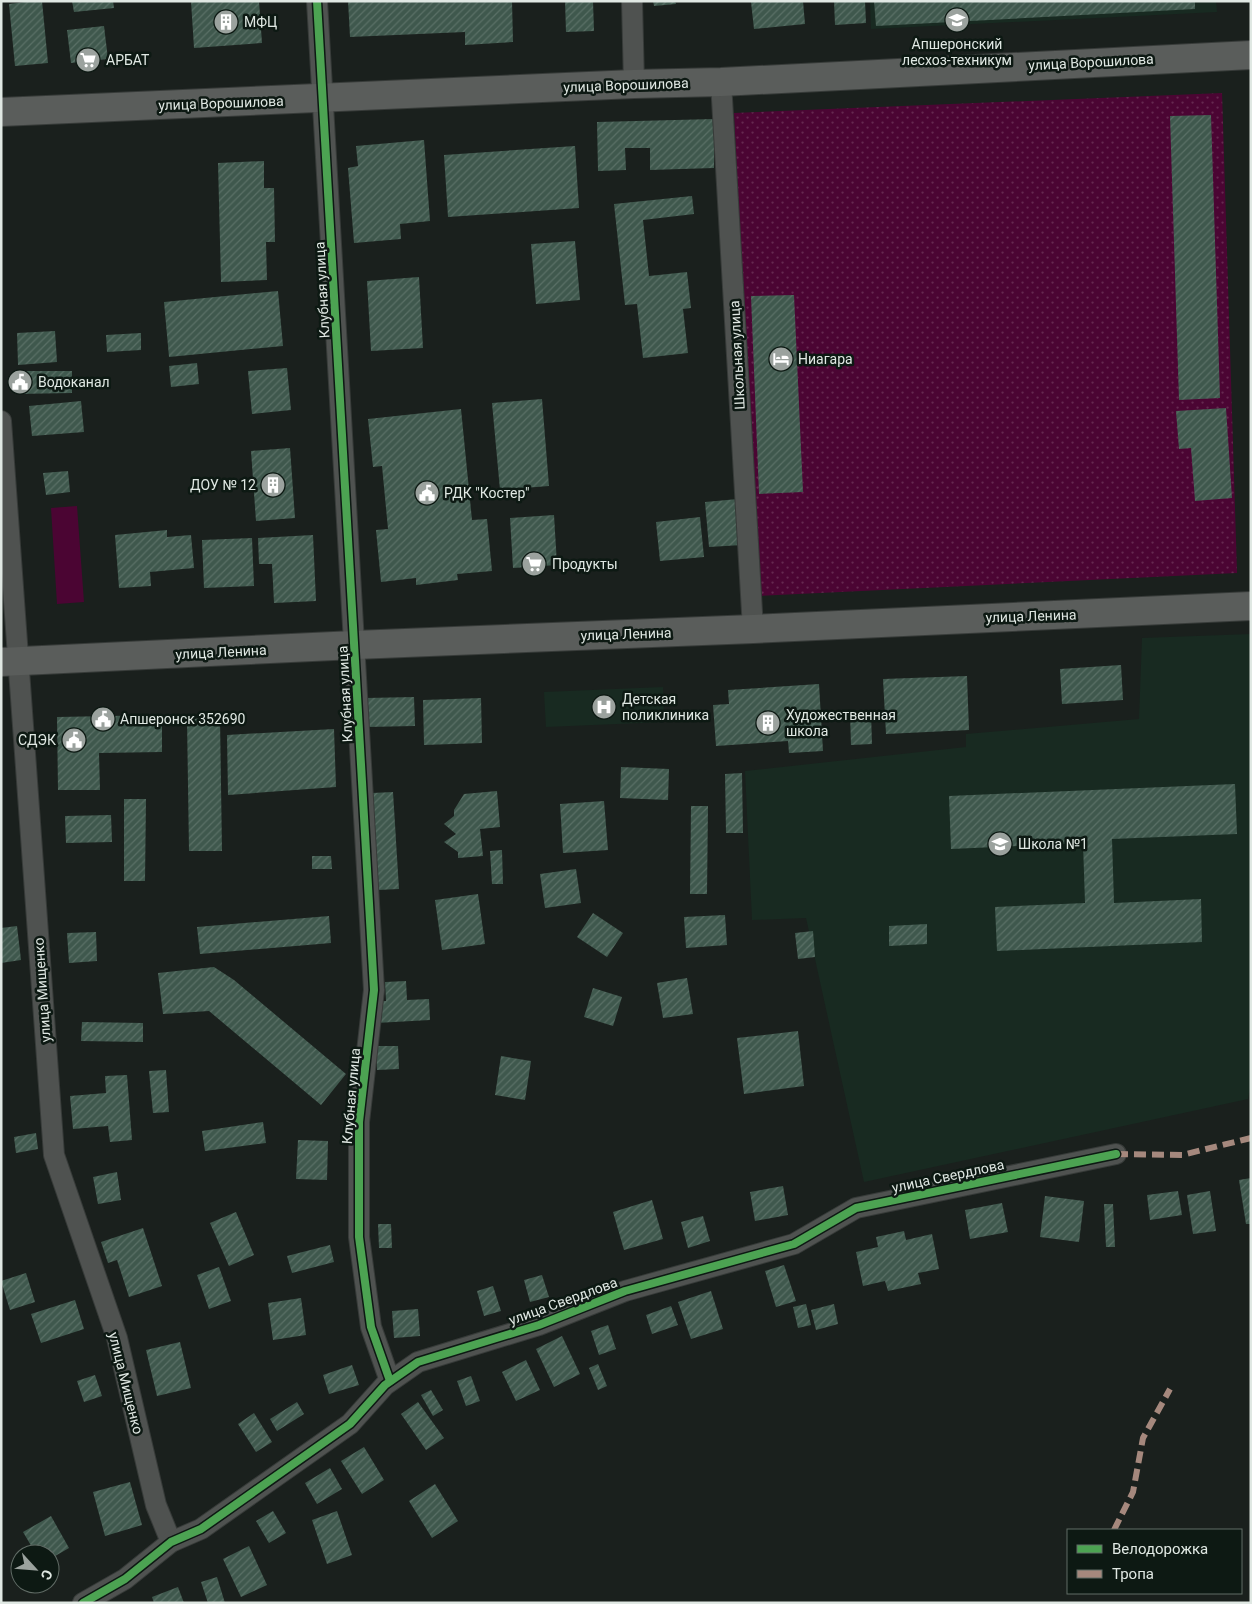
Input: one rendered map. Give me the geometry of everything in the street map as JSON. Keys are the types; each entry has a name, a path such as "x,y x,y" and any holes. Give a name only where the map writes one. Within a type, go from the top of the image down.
{"main road":[{"name":"улица Ворошилова","path":"1,112 634,84 721,82 1251,55"},
{"name":"улица Ленина","path":"10,662 1251,606"}],"street":[{"name":"Клубная улица","path":"318,1 374,990 358,1122 358,1237 371,1327 390,1381"},
{"path":"632,1 634,84"},
{"name":"Школьная улица","path":"721,82 753,629"},
{"name":"улица Мищенко","path":"1,421 10,662 54,1155 117,1338 156,1505 171,1542"},
{"name":"улица Свердлова","path":"83,1603 125,1579 171,1542 202,1529 350,1424 385,1385 418,1362 539,1325 624,1291 794,1244 856,1208 1116,1154"}],"shaded area":[{"name":"Апшеронский лесхоз-техникум","path":"870,1 1216,1 1217,12 871,29"},
{"path":"1222,93 1237,573 757,596 734,113"},
{"path":"77,506 84,602 57,604 51,508"},
{"name":"Школа №1","path":"1251,634 1251,1083 1248,1099 864,1182 806,918 752,920 745,771 966,747 966,734 1139,719 1142,638"},
{"name":"Детская поликлиника","path":"663,687 664,722 546,727 544,692"}],"building":[{"path":"42,1 48,63 15,66 9,4"},
{"path":"72,1 113,1 114,8 74,12"},
{"name":"МФЦ","path":"191,1 259,1 262,43 194,48"},
{"path":"348,1 512,1 513,42 465,45 465,32 350,37"},
{"path":"565,1 593,1 594,31 566,32"},
{"path":"653,1 675,1 676,4 654,6"},
{"path":"803,1 805,24 754,29 751,2"},
{"path":"834,1 865,1 866,23 835,25"},
{"name":"Апшеронский лесхоз-техникум","path":"874,1 1195,1 1195,9 876,26"},
{"path":"104,26 108,59 71,63 67,30"},
{"path":"1211,115 1220,398 1179,400 1170,116"},
{"path":"714,119 714,168 650,170 650,148 625,148 626,170 598,171 597,122"},
{"path":"424,140 430,221 400,224 401,239 354,243 348,168 358,166 356,146"},
{"path":"575,146 579,208 448,217 444,155"},
{"path":"264,161 264,188 274,188 275,242 266,242 267,280 221,282 218,163"},
{"path":"692,196 694,214 643,220 649,276 687,272 691,308 683,309 688,353 643,358 637,304 625,305 614,204"},
{"path":"575,241 580,300 536,304 531,244"},
{"path":"419,277 423,348 371,351 367,281"},
{"path":"278,291 283,346 169,357 164,302"},
{"path":"794,295 803,492 759,494 751,296"},
{"path":"55,331 57,362 18,365 17,333"},
{"path":"141,333 141,350 107,352 106,335"},
{"path":"197,363 199,384 171,387 169,366"},
{"path":"287,368 291,410 252,414 248,371"},
{"path":"17,371 72,371 72,393 17,394"},
{"path":"542,399 549,486 500,490 492,403"},
{"path":"81,401 84,432 32,436 29,406"},
{"path":"1226,408 1232,498 1195,501 1191,448 1179,449 1176,411"},
{"name":"РДК \"Костер\"","path":"461,409 472,520 487,519 492,571 457,574 458,580 416,585 416,578 381,582 376,530 388,529 382,466 373,467 368,419"},
{"name":"ДОУ № 12","path":"290,448 295,518 256,521 251,451"},
{"path":"68,471 70,492 46,495 43,473"},
{"path":"738,499 742,545 709,547 705,502"},
{"path":"554,515 557,565 513,568 510,518"},
{"path":"700,517 704,557 660,561 656,522"},
{"path":"167,530 167,537 191,535 194,568 150,572 151,586 119,588 115,535"},
{"path":"313,535 316,601 274,603 272,564 259,564 258,538"},
{"path":"252,538 254,586 204,588 202,540"},
{"path":"1121,665 1123,700 1062,704 1060,669"},
{"path":"967,676 969,730 886,734 883,679"},
{"name":"Художественная школа","path":"819,684 823,751 789,753 788,741 716,746 713,705 729,704 728,690"},
{"path":"414,697 415,726 367,727 366,698"},
{"path":"481,698 482,743 424,745 423,700"},
{"path":"871,713 872,744 851,745 850,714"},
{"path":"162,715 162,752 99,753 100,790 58,790 57,717"},
{"path":"220,718 222,851 189,851 187,719"},
{"path":"334,729 336,787 228,795 227,735"},
{"path":"621,767 669,769 668,800 620,798"},
{"path":"742,773 743,833 726,833 725,774"},
{"path":"1235,784 1237,834 1112,839 1114,903 1201,899 1202,942 997,951 995,907 1085,903 1083,843 951,849 949,796"},
{"path":"497,791 500,827 480,829 483,856 458,858 458,852 444,842 456,834 444,824 454,816 454,810 464,794"},
{"path":"393,792 399,889 378,890 372,793"},
{"path":"124,799 146,799 145,881 124,881"},
{"path":"604,801 608,850 563,853 560,804"},
{"path":"691,806 708,806 707,894 690,894"},
{"path":"111,815 112,842 66,843 65,816"},
{"path":"502,850 503,884 492,884 490,851"},
{"path":"312,856 331,856 332,869 312,869"},
{"path":"576,869 581,903 545,908 540,874"},
{"path":"478,894 485,944 442,950 435,900"},
{"path":"593,913 623,933 607,957 577,937"},
{"path":"725,915 727,945 686,948 684,917"},
{"path":"329,916 331,943 200,954 197,927"},
{"path":"927,924 927,944 889,946 889,926"},
{"path":"17,926 21,960 1,963 1,928"},
{"path":"813,931 815,957 798,959 795,933"},
{"path":"96,932 97,961 69,963 67,933"},
{"path":"214,967 234,980 346,1074 321,1105 209,1011 163,1014 158,973"},
{"path":"687,978 693,1014 663,1018 657,983"},
{"path":"406,981 407,1000 429,999 430,1020 376,1023 375,1001 386,1001 385,982"},
{"path":"593,988 622,997 613,1026 584,1017"},
{"path":"82,1022 143,1023 143,1042 81,1041"},
{"path":"798,1031 804,1086 744,1094 737,1038"},
{"path":"376,1046 398,1046 399,1069 377,1070"},
{"path":"501,1056 531,1061 525,1100 495,1095"},
{"path":"166,1070 169,1112 153,1113 149,1071"},
{"path":"127,1075 132,1140 110,1142 108,1126 73,1129 70,1096 106,1093 105,1076"},
{"path":"263,1122 266,1143 205,1151 202,1131"},
{"path":"36,1133 38,1149 16,1153 14,1137"},
{"path":"298,1140 328,1141 327,1180 296,1179"},
{"path":"117,1172 121,1200 98,1204 93,1177"},
{"path":"1251,1178 1251,1224 1246,1224 1239,1180"},
{"path":"783,1186 788,1215 755,1221 750,1192"},
{"path":"1178,1191 1182,1215 1150,1220 1147,1195"},
{"path":"1210,1191 1216,1231 1193,1234 1187,1195"},
{"path":"1045,1196 1084,1201 1079,1242 1040,1237"},
{"path":"652,1200 663,1239 624,1250 613,1212"},
{"path":"1002,1203 1008,1232 970,1239 965,1210"},
{"path":"1104,1204 1113,1204 1115,1247 1106,1247"},
{"path":"236,1212 254,1255 229,1266 210,1223"},
{"path":"703,1216 710,1241 688,1248 681,1222"},
{"path":"378,1224 391,1224 392,1248 379,1248"},
{"path":"143,1228 162,1286 129,1297 117,1260 108,1263 101,1242"},
{"path":"904,1231 906,1240 932,1234 939,1269 918,1273 921,1284 888,1291 885,1281 863,1286 856,1252 878,1247 876,1237"},
{"path":"330,1245 334,1262 292,1273 287,1256"},
{"path":"784,1265 796,1301 776,1307 765,1271"},
{"path":"219,1267 231,1301 209,1309 197,1275"},
{"path":"26,1273 35,1302 10,1310 1,1281"},
{"path":"542,1275 549,1297 530,1302 524,1280"},
{"path":"493,1286 501,1311 484,1316 477,1291"},
{"path":"711,1291 723,1329 691,1339 678,1302"},
{"path":"301,1298 306,1335 273,1340 268,1303"},
{"path":"75,1300 84,1329 41,1343 31,1314"},
{"path":"806,1304 811,1325 798,1328 793,1307"},
{"path":"834,1304 838,1324 816,1330 811,1310"},
{"path":"671,1306 678,1325 652,1334 646,1315"},
{"path":"418,1309 420,1336 394,1338 392,1311"},
{"path":"608,1325 616,1349 599,1355 591,1331"},
{"path":"562,1336 580,1374 554,1387 536,1349"},
{"path":"180,1342 191,1388 157,1396 146,1350"},
{"path":"526,1360 540,1390 516,1401 502,1372"},
{"path":"598,1364 607,1386 598,1390 589,1368"},
{"path":"352,1365 359,1385 329,1394 323,1375"},
{"path":"95,1375 102,1396 84,1402 77,1381"},
{"path":"471,1376 480,1401 466,1406 457,1381"},
{"path":"431,1390 443,1410 433,1416 421,1395"},
{"path":"297,1402 304,1414 277,1431 270,1419"},
{"path":"418,1402 444,1438 426,1450 401,1414"},
{"path":"254,1413 272,1442 256,1452 238,1424"},
{"path":"364,1447 384,1480 362,1494 341,1461"},
{"path":"330,1468 342,1489 317,1504 305,1483"},
{"path":"130,1482 142,1525 105,1536 93,1492"},
{"path":"435,1484 458,1521 432,1538 409,1501"},
{"path":"273,1511 286,1533 269,1543 256,1521"},
{"path":"337,1511 352,1555 327,1564 312,1520"},
{"path":"51,1516 69,1548 60,1553 60,1544 30,1544 23,1532"},
{"path":"249,1546 267,1585 241,1597 223,1559"},
{"path":"217,1577 225,1603 208,1603 201,1582"},
{"path":"178,1587 184,1603 154,1603 152,1597"}],"marked path":[{"path":"1116,1154 1182,1155 1251,1138"},
{"path":"1114,1529 1133,1492 1143,1438 1170,1389"}],"cycle path":[{"path":"317,1 374,990 359,1122 359,1237 371,1327 390,1381"},
{"path":"83,1603 125,1579 171,1542 201,1529 350,1424 385,1385 418,1362 539,1325 625,1291 794,1244 856,1208 1116,1154"}],"place":[{"name":"Апшеронский лесхоз-техникум","path":"957,20"},
{"name":"МФЦ","path":"226,22"},
{"name":"АРБАТ","path":"88,60"},
{"name":"Ниагара","path":"781,359"},
{"name":"Водоканал","path":"20,382"},
{"name":"ДОУ № 12","path":"273,485"},
{"name":"РДК \"Костер\"","path":"427,493"},
{"name":"Продукты","path":"534,564"},
{"name":"Детская поликлиника","path":"604,707"},
{"name":"Апшеронск 352690","path":"103,719"},
{"name":"Художественная школа","path":"768,723"},
{"name":"СДЭК","path":"74,740"},
{"name":"Школа №1","path":"1000,844"}]}
